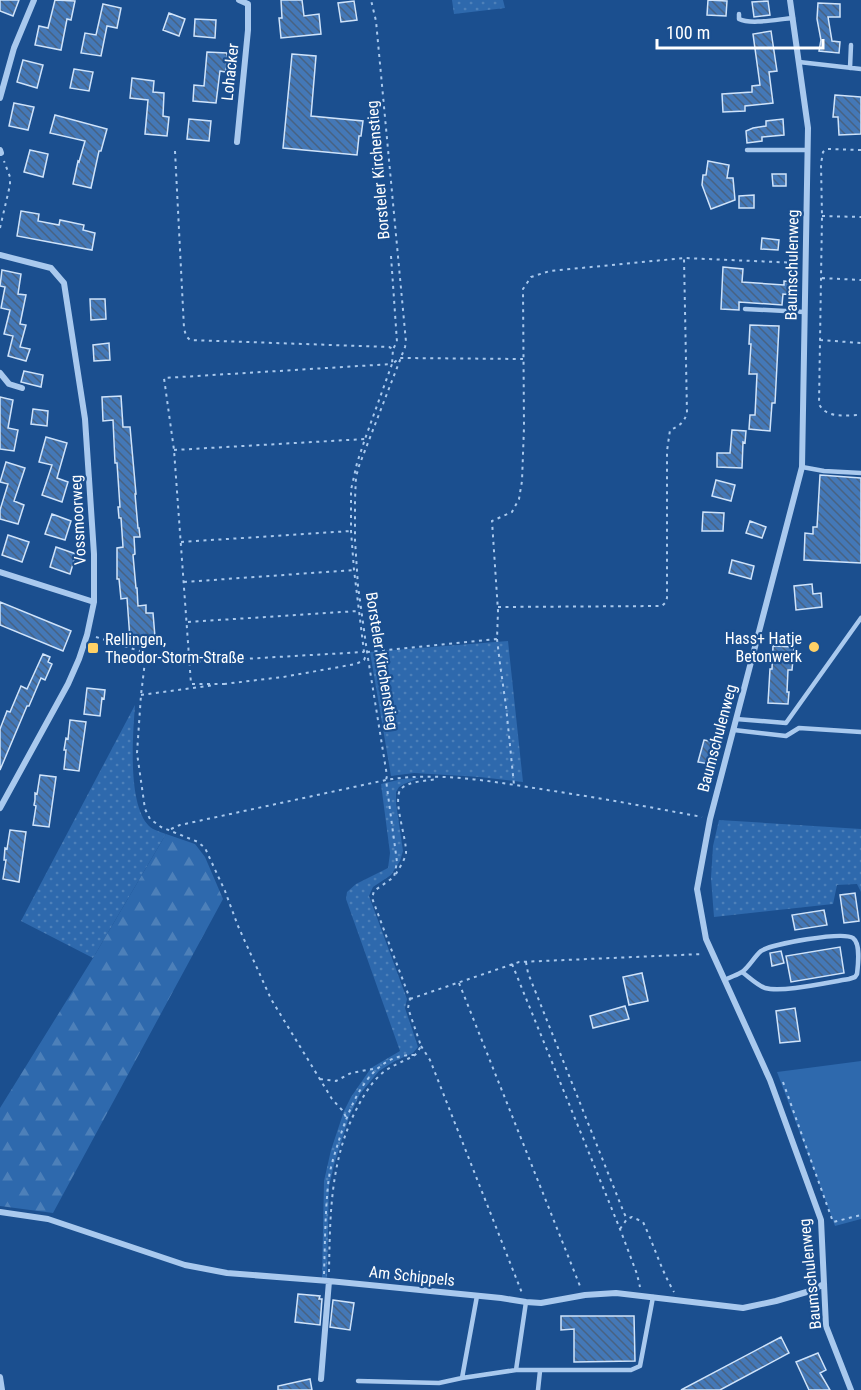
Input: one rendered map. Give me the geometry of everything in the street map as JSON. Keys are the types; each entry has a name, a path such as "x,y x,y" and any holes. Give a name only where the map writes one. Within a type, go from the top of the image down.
{"street":[{"path":"0,98 14,48 34,0"},
{"name":"Lohacker","path":"237,142 248,30 248,2 238,0"},
{"name":"Baumschulenweg","path":"790,0 808,128 802,466 710,819 697,889 706,939 770,1080 821,1220 826,1326 851,1390"},
{"name":"Vossmoorweg","path":"0,255 51,268 64,283 85,419 94,554 94,602 79,659 68,684 2,800 0,808"},
{"path":"0,373 9,384 22,388"},
{"path":"0,572 94,602"},
{"name":"Am Schippels","path":"0,1212 48,1219 185,1265 228,1273 526,1302 541,1303 585,1295 616,1293 743,1308 810,1291 824,1284"},
{"path":"321,1379 326,1281"},
{"path":"0,1377 2,1390"}],"lane":[{"path":"739,14 739,19 742,21 793,18"},
{"path":"850,68 851,45"},
{"path":"800,62 861,69"},
{"path":"747,150 807,150"},
{"path":"745,309 804,312"},
{"path":"802,466 824,471 861,473"},
{"path":"736,719 786,723 861,618"},
{"path":"734,730 786,736 799,728 861,732"},
{"path":"725,980 742,972 761,952 788,943 850,936 858,948 857,974 849,979 771,988 760,985 742,972"},
{"path":"462,1378 477,1296"},
{"path":"358,1381 439,1383 516,1370 631,1370 640,1366 653,1297"},
{"path":"516,1370 526,1302"},
{"path":"538,1390 540,1371"}],"path":[{"name":"Borsteler Kirchenstieg","path":"371,0 376,21 406,342 356,477 355,540 365,652 387,776 397,862 394,877"},
{"path":"861,150 827,149 823,152 821,164 819,404 822,410 829,414 861,415"},
{"path":"0,228 10,185 8,169 1,151"},
{"path":"175,151 184,328 190,340 393,349"},
{"path":"822,216 861,217"},
{"path":"141,695 283,677 356,664 364,660 351,531 351,490 357,463 392,364 393,349 397,342 391,256"},
{"path":"514,784 500,664 492,521 512,512 519,499 523,454 522,289 531,277 550,271 684,258 805,264"},
{"path":"498,607 662,606 665,603 667,598 668,441 670,430 679,426 687,413 684,258"},
{"path":"821,278 861,280"},
{"path":"820,340 861,343"},
{"path":"225,684 190,684 174,450 164,378 392,364 400,358 523,359"},
{"path":"174,450 365,439"},
{"path":"181,542 351,531"},
{"path":"184,582 354,570"},
{"path":"186,622 358,611"},
{"path":"87,635 146,653 137,753 145,809 150,819 160,826 198,842 205,848 271,999 332,1099 346,1117"},
{"path":"190,662 365,652 498,639"},
{"path":"169,830 180,825 408,776 514,784 638,804 710,819"},
{"path":"443,777 411,784 403,787 399,792 406,853 394,877 374,891 372,898 410,999 408,1008 421,1046 430,1060 526,1302"},
{"path":"410,999 526,961 713,953"},
{"path":"526,961 528,973 627,1219"},
{"path":"512,964 620,1229 637,1274 642,1296"},
{"path":"459,983 585,1295"},
{"path":"326,1281 334,1176 342,1144 351,1121 362,1098 380,1075 392,1066 415,1055 421,1046"},
{"path":"326,1281 328,1185 333,1159 346,1117 367,1080 378,1068 397,1057 406,1054 415,1055"},
{"path":"320,1079 336,1081 351,1073 378,1068"},
{"path":"783,1082 833,1222 861,1215"},
{"path":"620,1229 627,1219 632,1217 643,1222 668,1283 678,1299"}],"green space":[{"path":"452,0 503,0 505,8 454,14"},
{"path":"508,641 523,782 414,773 391,776 370,652"},
{"path":"135,705 133,768 137,802 149,826 166,834 93,958 21,921"},
{"path":"419,778 399,787 396,792 403,851 391,875 373,887 369,896 407,999 405,1008 418,1047 413,1053 379,1071 360,1094 349,1117 329,1186 327,1278 322,1278 324,1181 344,1111 371,1068 400,1051 346,899 347,892 356,884 388,868 390,853 381,784"},
{"path":"719,820 861,829 861,892 857,884 837,885 833,904 714,917 711,878 713,846"},
{"path":"166,834 195,844 205,857 223,899 53,1213 0,1206 0,1108 93,958"},
{"path":"861,1061 861,1219 835,1226 777,1072"}],"building":[{"path":"0,0 19,0 13,16 0,11"},
{"path":"55,0 75,1 71,20 67,19 61,50 35,45 39,26 48,28"},
{"path":"281,0 302,0 304,16 319,14 321,34 281,38 279,18 282,18"},
{"path":"708,0 727,1 726,16 707,15"},
{"path":"354,1 357,20 341,22 338,3"},
{"path":"768,1 770,15 754,17 752,2"},
{"path":"818,3 840,4 840,17 828,17 832,41 840,42 839,53 819,51 821,40 817,19"},
{"path":"103,4 121,8 117,28 107,26 101,56 81,53 85,33 96,35"},
{"path":"169,13 185,19 179,36 163,30"},
{"path":"195,19 216,20 215,38 194,36"},
{"path":"771,31 777,71 769,72 773,103 745,106 745,111 723,112 722,94 752,92 752,86 760,85 753,34"},
{"path":"207,52 227,53 226,72 220,71 216,103 193,101 194,85 204,86"},
{"path":"292,54 316,56 311,116 363,121 357,155 283,148"},
{"path":"23,60 43,65 37,88 17,82"},
{"path":"74,69 93,72 89,91 70,88"},
{"path":"132,78 154,81 153,92 164,93 163,116 169,117 167,136 145,134 148,100 130,98"},
{"path":"835,95 861,97 861,134 839,135 838,117 833,117"},
{"path":"14,103 34,107 28,130 9,126"},
{"path":"55,115 107,129 101,151 99,151 91,188 73,184 85,141 50,133"},
{"path":"189,119 211,121 209,141 187,139"},
{"path":"783,119 784,135 762,137 762,141 747,143 746,131 766,126 766,121"},
{"path":"30,150 48,154 43,177 24,172"},
{"path":"708,161 729,165 727,178 733,178 735,200 711,209 702,185"},
{"path":"772,174 786,174 786,186 773,186"},
{"path":"754,195 754,208 739,208 739,196"},
{"path":"21,211 39,214 38,221 59,225 60,220 84,225 83,230 95,233 92,250 17,236"},
{"path":"762,238 779,240 778,250 761,249"},
{"path":"723,267 743,269 742,282 784,285 784,281 795,282 794,295 783,294 782,305 739,302 739,310 721,309"},
{"path":"2,270 21,274 18,294 26,295 20,324 26,325 20,347 30,349 26,361 8,356 13,336 4,334 10,310 1,308 5,287 0,286"},
{"path":"90,299 105,299 106,319 91,320"},
{"path":"750,325 779,326 775,403 772,403 770,431 749,429 750,415 755,415 757,374 749,374"},
{"path":"109,343 110,360 94,361 93,345"},
{"path":"24,371 43,375 41,387 21,382"},
{"path":"121,396 123,427 130,427 140,537 134,537 135,554 133,555 138,606 146,605 146,613 153,613 155,637 130,639 127,598 121,599 119,579 117,579 117,548 123,547 118,507 120,507 117,463 115,463 113,420 103,421 102,397"},
{"path":"0,397 13,400 8,428 18,430 14,451 0,449"},
{"path":"33,409 48,411 47,426 31,424"},
{"path":"732,430 746,431 745,443 743,442 742,468 717,467 717,453 730,453"},
{"path":"46,437 67,443 57,478 68,482 62,502 42,495 52,465 39,462"},
{"path":"6,462 25,468 14,501 24,505 18,524 0,519 0,510 8,484 0,482"},
{"path":"820,475 861,478 861,563 804,560 805,533 813,534 813,527 817,527"},
{"path":"716,480 735,485 731,501 712,496"},
{"path":"703,512 724,513 723,531 702,531"},
{"path":"52,514 71,521 65,540 45,534"},
{"path":"750,521 766,527 762,538 746,533"},
{"path":"8,535 29,542 22,562 2,555"},
{"path":"56,547 76,554 70,574 50,567"},
{"path":"732,560 754,566 751,579 729,573"},
{"path":"812,584 813,594 821,593 822,607 796,610 794,586"},
{"path":"0,602 71,631 63,651 0,625"},
{"path":"773,646 794,647 792,670 788,670 788,704 768,703"},
{"path":"43,654 50,657 48,662 52,664 45,680 41,678 27,706 0,770 0,729 21,686 27,689"},
{"path":"87,688 105,690 100,716 84,714"},
{"path":"70,720 86,722 79,771 64,769 66,750 64,750"},
{"path":"704,740 714,742 709,764 698,762"},
{"path":"40,775 56,777 49,827 33,825 36,806 34,805 35,793 37,794"},
{"path":"10,830 26,832 19,882 3,879 5,848 7,849"},
{"path":"855,893 859,921 844,923 840,895"},
{"path":"824,910 827,925 795,930 792,915"},
{"path":"840,947 844,973 791,982 786,956"},
{"path":"781,951 784,963 772,966 770,953"},
{"path":"642,973 648,1001 629,1005 623,977"},
{"path":"625,1006 629,1019 593,1028 590,1016"},
{"path":"795,1008 800,1041 780,1043 776,1011"},
{"path":"298,1294 320,1296 319,1299 322,1299 320,1325 295,1322"},
{"path":"333,1300 354,1303 350,1330 330,1327"},
{"path":"561,1316 634,1316 635,1361 574,1362 574,1329 561,1330"},
{"path":"781,1337 789,1353 720,1390 681,1390"},
{"path":"818,1353 826,1370 820,1373 830,1390 809,1390 796,1362"},
{"path":"310,1379 312,1390 278,1390 278,1386"}],"place":[{"name":"Hass+ Hatje Betonwerk","path":"814,647"},
{"name":"Rellingen, Theodor-Storm-Straße","path":"93,648"}]}
